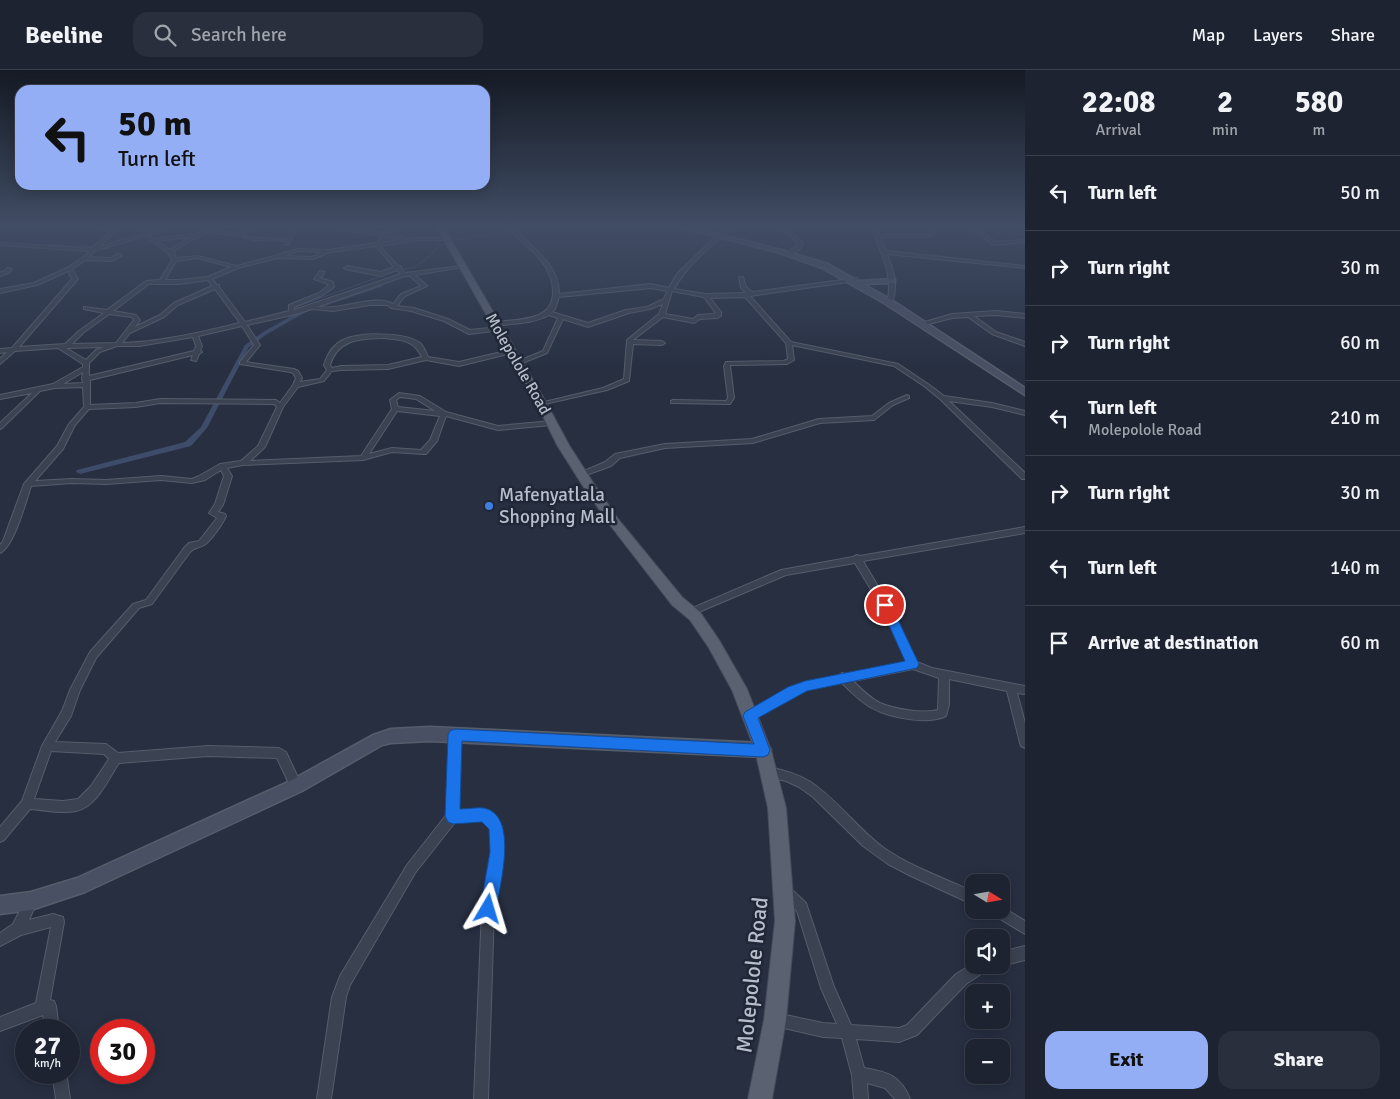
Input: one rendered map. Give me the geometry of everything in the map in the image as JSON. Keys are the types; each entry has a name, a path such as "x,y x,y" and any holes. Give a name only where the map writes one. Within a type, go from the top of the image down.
{"main road":[{"name":"Molepolole Road","path":"465,274 498,326 510,352 542,404 563,445 614,522 677,601 689,610"},
{"name":"Molepolole Road","path":"552,423 586,472 683,599 728,668 763,750 777,808 784,891 784,921 775,1020 760,1099"}],"street":[{"path":"0,291 31,285 60,274"},
{"path":"0,362 14,349 75,279 71,274"},
{"path":"162,281 166,274"},
{"path":"68,345 81,332 130,297 146,283 162,281 179,282 209,278 219,274"},
{"path":"292,313 291,306 321,294 331,287 331,284 317,279 321,274"},
{"path":"393,307 403,295 424,286 408,274"},
{"path":"0,352 14,349 68,345 144,344 195,335 310,308 408,274"},
{"path":"310,308 336,308 375,302 388,303 393,307 412,309 446,320 469,332 549,314 554,308 557,296 551,274"},
{"path":"542,404 624,383 628,378 629,342 662,315 670,290 681,274"},
{"path":"841,274 889,300 1025,392"},
{"path":"889,274 893,292 889,300"},
{"path":"209,278 217,286 257,345 242,363 292,370 296,372 299,378 280,407 261,447 243,463"},
{"path":"673,402 728,403 732,398 728,363 789,361 792,358 789,343 749,295 744,288 741,278"},
{"path":"557,296 650,286 706,296 749,295 855,280 891,279"},
{"path":"855,280 889,300"},
{"path":"129,331 159,317 176,304 217,286"},
{"path":"662,315 694,321 698,317 718,316 718,312 706,296"},
{"path":"549,314 588,324 628,311 648,308 667,300"},
{"path":"55,386 85,365 98,351 118,344 137,320 136,317 86,308"},
{"path":"924,323 952,316 996,313 1025,316"},
{"path":"969,315 994,333 1025,344"},
{"path":"518,363 545,352 561,318"},
{"path":"194,360 199,352 195,335"},
{"path":"330,370 327,365 330,357 343,343 349,340 389,337 416,344 426,358"},
{"path":"629,342 662,343"},
{"path":"789,343 896,366 926,385 942,398 1025,477"},
{"path":"0,550 7,542 28,484 60,447 72,424 86,408 85,365 60,346"},
{"path":"0,397 86,382 199,352"},
{"path":"296,385 322,380 330,370 388,367 426,358 459,364 510,352"},
{"path":"0,427 37,390"},
{"path":"363,458 395,409 394,398 399,395 418,397 444,414"},
{"path":"586,472 608,464 618,456 665,446 753,441 819,421 874,418 891,404 907,397"},
{"path":"942,398 992,405 1025,413"},
{"path":"86,408 136,405 160,401 276,402 280,407"},
{"path":"395,409 444,414 479,421 498,428 552,423"},
{"path":"28,484 72,480 106,482 161,478 192,481 223,466 243,463 262,464 363,458 392,450 423,452 433,441 444,414"},
{"path":"0,836 27,804 47,746 67,713 75,690 92,655 136,606 149,602 187,550 192,545 202,543 221,519 222,516 213,513 219,505 228,476 223,466"},
{"path":"689,610 784,572 1025,530"},
{"path":"857,558 885,605 912,664"},
{"path":"750,716 792,691 805,686 912,664 931,672 1025,690"},
{"path":"842,678 869,701 882,709 929,717 942,713 944,706 944,674"},
{"path":"1011,688 1025,744"},
{"path":"0,905 31,901 79,886 296,786 378,740 391,736 415,734 455,735 763,750"},
{"path":"324,1099 340,998 345,980 412,870 453,816 455,735"},
{"path":"47,746 106,749 116,758 208,750 279,754 282,755 296,786"},
{"path":"27,804 73,805 82,803 116,758"},
{"path":"769,772 786,775 807,785 868,842 892,860 912,872 965,895"},
{"path":"453,816 484,815 492,820 496,827 497,852 488,909 481,1099"},
{"path":"784,891 802,907 818,957 847,1031 859,1075 861,1099"},
{"path":"18,929 31,901"},
{"path":"1010,919 1025,928"},
{"path":"0,940 18,929 53,920 58,922 42,1008"},
{"path":"1010,957 1025,953"},
{"path":"775,1020 822,1030 899,1035 912,1030 961,978 967,974"},
{"path":"0,1024 49,1006 51,1019"},
{"path":"859,1075 891,1082 899,1088 903,1099"},
{"path":"61,1084 63,1099"}],"waterway":[{"path":"296,307 387,274"},
{"path":"80,472 188,444 204,428 247,346 265,333 304,311 381,286"}],"place":[{"name":"Mafenyatlala Shopping Mall","path":"489,506"}],"route":[{"path":"488,909 497,852 496,827 492,820 484,815 453,816 455,735 763,750 750,716 792,691 805,686 912,664 885,605"}]}
